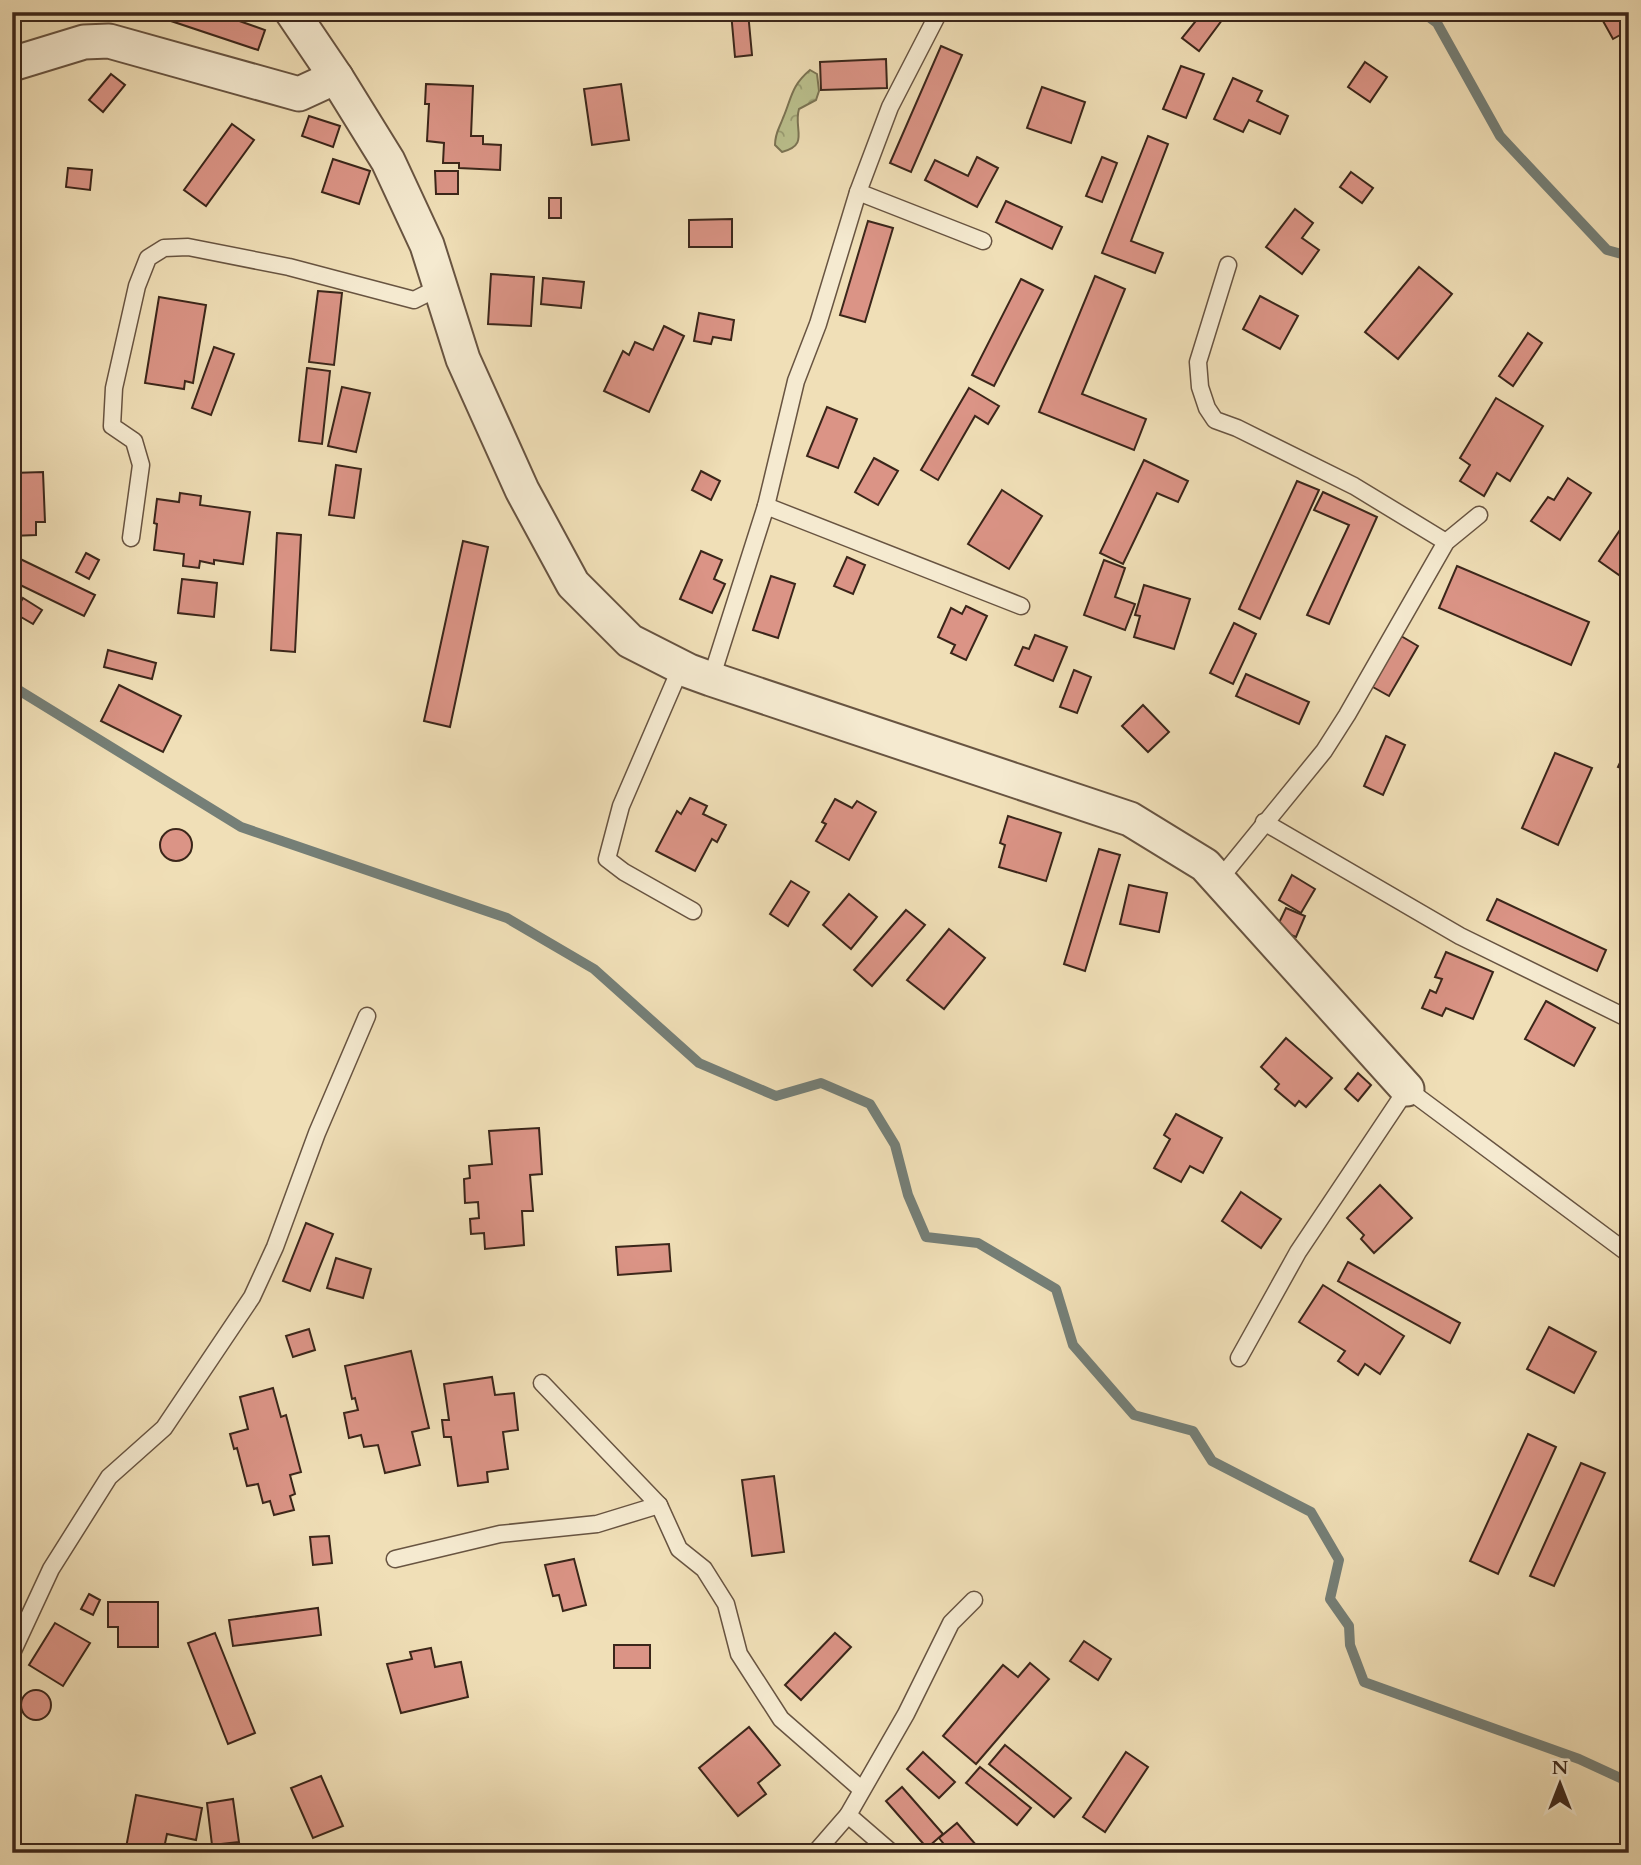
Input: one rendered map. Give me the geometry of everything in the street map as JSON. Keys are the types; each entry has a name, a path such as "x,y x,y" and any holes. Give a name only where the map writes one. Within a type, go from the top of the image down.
{"street":[{"path":"292,12 388,162 427,244 463,359 522,490 573,584 630,641 696,673 1130,819 1205,865 1407,1089"},
{"path":"12,64 84,42 109,41 299,94 336,77"}],"lane":[{"path":"693,911 624,872 607,859 621,806 696,673 766,506 796,381 818,324 858,192 890,107 939,12"},
{"path":"858,192 983,240"},
{"path":"131,538 141,465 134,440 112,426 114,388 137,286 148,258 164,248 188,247 289,267 414,300 442,286"},
{"path":"1228,265 1198,362 1200,387 1215,421 1237,428 1354,486 1446,542"},
{"path":"766,506 1021,606"},
{"path":"1218,881 1324,751 1446,542 1479,515"},
{"path":"1264,822 1460,936 1629,1019"},
{"path":"12,1653 51,1569 109,1477 164,1428 252,1297 275,1247 317,1133 367,1016"},
{"path":"1239,1358 1298,1252 1407,1089 1629,1254"},
{"path":"542,1383 659,1505 680,1549 704,1569 726,1604 739,1654 781,1719 861,1789"},
{"path":"395,1559 500,1534 597,1524 659,1505"},
{"path":"815,1853 848,1815 906,1714 951,1623 974,1600"},
{"path":"848,1815 892,1853"}],"green space":[{"path":"810,70 817,74 819,91 816,100 799,109 798,141 791,149 782,152 775,145 776,134 795,87"}],"building":[{"path":"167,12 214,12 265,30 258,50 165,19"},
{"path":"731,12 748,12 752,55 735,57"},
{"path":"1203,12 1228,12 1199,51 1182,38"},
{"path":"1598,12 1629,12 1629,30 1613,39"},
{"path":"941,46 962,55 911,172 890,163"},
{"path":"886,59 887,88 821,90 820,62"},
{"path":"1365,62 1387,77 1370,102 1348,87"},
{"path":"1181,66 1204,74 1186,118 1163,109"},
{"path":"111,74 125,85 103,112 89,100"},
{"path":"1233,78 1262,91 1257,101 1288,116 1280,134 1249,120 1243,132 1214,119"},
{"path":"426,84 473,86 471,136 483,136 483,144 501,145 500,170 459,168 459,163 443,163 444,143 427,141 429,104 425,104"},
{"path":"621,84 629,140 592,145 584,89"},
{"path":"1042,87 1085,102 1071,143 1027,128"},
{"path":"309,116 340,126 333,147 302,136"},
{"path":"232,124 254,140 206,206 184,190"},
{"path":"1148,136 1168,144 1131,241 1163,253 1155,273 1102,253"},
{"path":"977,157 998,168 977,207 925,180 935,160 968,176"},
{"path":"1102,157 1117,163 1102,202 1086,196"},
{"path":"333,159 370,171 359,204 322,192"},
{"path":"68,168 92,170 90,190 66,187"},
{"path":"435,171 458,171 458,194 436,194"},
{"path":"1351,172 1373,188 1362,203 1340,187"},
{"path":"549,198 561,198 561,218 549,218"},
{"path":"1006,201 1062,227 1052,249 996,222"},
{"path":"1295,209 1313,223 1302,238 1319,250 1302,274 1266,247"},
{"path":"732,219 732,247 689,247 689,220"},
{"path":"868,221 893,228 865,322 840,315"},
{"path":"1419,267 1452,294 1398,359 1365,332"},
{"path":"491,274 534,277 531,326 488,324"},
{"path":"1095,276 1125,289 1082,394 1146,419 1134,450 1039,412"},
{"path":"543,278 584,282 581,308 541,304"},
{"path":"1021,279 1043,290 994,386 972,375"},
{"path":"318,291 342,293 334,365 309,362"},
{"path":"1260,296 1298,316 1280,349 1243,329"},
{"path":"159,297 206,305 193,383 185,381 184,389 145,383"},
{"path":"699,313 734,320 731,340 713,337 711,344 694,341"},
{"path":"664,326 684,336 649,412 604,391 623,351 629,355 635,342 653,350"},
{"path":"1528,333 1542,343 1513,386 1499,376"},
{"path":"214,347 234,354 211,415 192,408"},
{"path":"307,368 330,371 322,444 299,441"},
{"path":"342,387 370,393 356,452 328,446"},
{"path":"969,388 999,406 988,424 975,416 938,480 921,470"},
{"path":"1496,398 1543,426 1510,481 1497,473 1484,496 1460,481 1470,465 1460,458"},
{"path":"827,407 857,419 838,468 807,456"},
{"path":"874,458 898,471 878,505 855,492"},
{"path":"1144,460 1188,481 1178,502 1157,493 1123,564 1100,553"},
{"path":"336,465 361,469 354,518 329,515"},
{"path":"701,471 720,481 711,500 692,490"},
{"path":"43,472 45,522 36,522 36,535 12,536 12,473"},
{"path":"1568,478 1591,493 1560,540 1531,521 1548,497 1554,500"},
{"path":"1297,481 1319,490 1260,619 1239,609"},
{"path":"1002,490 1042,516 1009,569 968,544"},
{"path":"1323,492 1377,517 1329,624 1307,615 1349,525 1314,510"},
{"path":"180,493 201,496 200,505 250,512 243,564 214,560 214,564 200,561 199,568 183,566 184,554 154,550 157,499 179,502"},
{"path":"1622,527 1629,532 1629,561 1619,575 1599,561"},
{"path":"277,533 301,535 295,652 271,650"},
{"path":"463,541 488,547 450,727 424,721"},
{"path":"701,551 722,560 714,579 725,584 712,613 680,599"},
{"path":"86,553 99,560 89,579 76,572"},
{"path":"12,555 95,595 84,616 12,581"},
{"path":"847,557 865,565 853,594 834,586"},
{"path":"1104,560 1125,568 1115,597 1135,604 1125,630 1084,615"},
{"path":"1457,566 1589,622 1571,665 1439,608"},
{"path":"771,576 795,584 778,638 753,630"},
{"path":"182,579 217,583 214,617 178,613"},
{"path":"1144,585 1190,599 1174,649 1134,637 1140,616 1135,615"},
{"path":"23,598 42,610 33,624 14,613"},
{"path":"966,606 987,616 966,660 951,653 955,645 938,637 951,608 962,614"},
{"path":"1234,623 1256,634 1233,684 1210,673"},
{"path":"1035,635 1067,647 1053,681 1015,665 1023,647 1029,649"},
{"path":"1401,636 1418,646 1389,696 1371,686"},
{"path":"108,650 156,663 152,679 104,667"},
{"path":"1074,670 1091,677 1077,713 1060,707"},
{"path":"1246,674 1309,702 1299,724 1236,696"},
{"path":"119,685 181,716 163,752 101,721"},
{"path":"1143,705 1169,732 1148,752 1122,726"},
{"path":"1386,736 1405,745 1383,795 1364,786"},
{"path":"1629,743 1629,771 1618,767"},
{"path":"1555,753 1592,768 1558,845 1522,828"},
{"path":"690,798 707,806 703,814 726,825 717,842 712,839 695,871 656,851 677,811 681,814"},
{"path":"835,799 852,808 857,801 876,812 849,860 816,841 826,824 822,822"},
{"path":"1008,816 1061,833 1046,881 999,867 1005,845 1000,843"},
{"path":"176,829 187,834 192,845 187,856 176,861 165,856 160,845 165,834"},
{"path":"1099,849 1120,855 1085,971 1064,964"},
{"path":"1292,875 1315,889 1301,913 1279,900"},
{"path":"791,881 809,892 788,926 770,914"},
{"path":"1129,885 1167,893 1159,932 1120,924"},
{"path":"849,894 877,917 851,949 823,925"},
{"path":"1497,899 1606,950 1597,971 1487,920"},
{"path":"1286,908 1305,916 1296,937 1276,929"},
{"path":"906,910 925,925 872,986 854,970"},
{"path":"949,929 985,958 944,1009 907,980"},
{"path":"1446,952 1493,972 1473,1019 1446,1008 1442,1016 1422,1008 1430,990 1436,993 1442,979 1435,977"},
{"path":"1546,1001 1595,1028 1574,1066 1525,1039"},
{"path":"1286,1038 1332,1078 1306,1107 1299,1101 1295,1106 1275,1089 1279,1084 1261,1067"},
{"path":"1358,1073 1371,1085 1358,1101 1345,1089"},
{"path":"1176,1114 1222,1138 1203,1173 1190,1166 1181,1182 1154,1168 1170,1139 1164,1135"},
{"path":"539,1128 542,1174 530,1175 533,1211 522,1211 524,1245 485,1249 484,1233 471,1234 470,1219 479,1218 478,1202 465,1203 464,1179 470,1178 469,1166 492,1164 489,1131"},
{"path":"1380,1185 1412,1218 1374,1253 1361,1239 1364,1235 1347,1218"},
{"path":"1241,1192 1281,1219 1261,1248 1222,1221"},
{"path":"306,1223 333,1234 310,1291 283,1281"},
{"path":"669,1244 671,1271 618,1275 616,1247"},
{"path":"336,1258 371,1269 363,1298 327,1288"},
{"path":"1348,1262 1460,1323 1450,1343 1338,1281"},
{"path":"1323,1285 1404,1336 1380,1374 1365,1364 1358,1375 1338,1361 1345,1351 1299,1322"},
{"path":"1549,1327 1596,1352 1574,1393 1527,1369"},
{"path":"309,1329 315,1350 293,1357 286,1336"},
{"path":"411,1351 429,1428 412,1432 420,1465 385,1473 378,1445 364,1447 361,1435 349,1438 344,1413 358,1410 355,1398 352,1399 345,1366"},
{"path":"492,1377 495,1395 514,1393 518,1430 503,1432 508,1469 487,1472 488,1482 458,1486 451,1437 444,1437 442,1420 449,1420 444,1384"},
{"path":"273,1388 281,1417 286,1415 301,1472 290,1475 295,1494 290,1496 294,1510 274,1515 270,1501 263,1503 258,1484 247,1486 237,1448 234,1449 230,1434 248,1429 240,1397"},
{"path":"1528,1434 1556,1447 1498,1574 1470,1561"},
{"path":"1581,1463 1605,1473 1554,1586 1530,1576"},
{"path":"774,1476 784,1552 752,1556 742,1480"},
{"path":"329,1536 332,1563 313,1565 310,1537"},
{"path":"574,1559 586,1605 563,1611 559,1595 553,1596 545,1565"},
{"path":"89,1594 100,1600 93,1615 81,1609"},
{"path":"108,1602 158,1602 158,1647 118,1647 118,1627 108,1627"},
{"path":"318,1608 321,1635 233,1646 229,1620"},
{"path":"55,1623 90,1643 63,1686 29,1665"},
{"path":"215,1633 255,1733 228,1744 188,1643"},
{"path":"835,1633 851,1647 801,1700 785,1685"},
{"path":"1084,1641 1111,1659 1098,1680 1070,1661"},
{"path":"614,1645 650,1645 650,1668 614,1668"},
{"path":"431,1648 435,1667 461,1662 468,1697 401,1713 387,1664 412,1659 410,1652"},
{"path":"1030,1663 1049,1679 976,1764 943,1736 1003,1665 1018,1677"},
{"path":"36,1690 42,1691 50,1699 50,1711 42,1719 36,1720 30,1719 22,1711 21,1705 22,1699 30,1691"},
{"path":"749,1727 780,1765 758,1783 766,1794 738,1816 699,1768"},
{"path":"1005,1745 1071,1798 1054,1817 989,1764"},
{"path":"923,1752 955,1782 939,1798 907,1769"},
{"path":"1126,1752 1148,1767 1105,1832 1083,1817"},
{"path":"980,1767 1031,1808 1017,1825 966,1783"},
{"path":"321,1776 343,1826 313,1838 291,1788"},
{"path":"902,1787 943,1834 927,1848 886,1801"},
{"path":"136,1795 202,1808 196,1840 167,1834 163,1853 125,1853"},
{"path":"233,1799 239,1842 212,1845 207,1803"},
{"path":"957,1823 983,1853 951,1853 939,1838"},
{"path":"583,1845 584,1853 563,1853 562,1846"},
{"path":"1217,1846 1232,1853 1214,1853"}],"waterway":[{"path":"1422,12 1437,23 1500,136 1607,250 1629,256"},
{"path":"12,686 241,827 507,918 594,969 699,1063 776,1096 821,1083 870,1104 895,1145 908,1195 926,1237 978,1243 1056,1289 1073,1345 1134,1415 1193,1431 1212,1461 1311,1512 1339,1560 1330,1599 1349,1626 1350,1645 1364,1682 1579,1759 1629,1782"}]}
